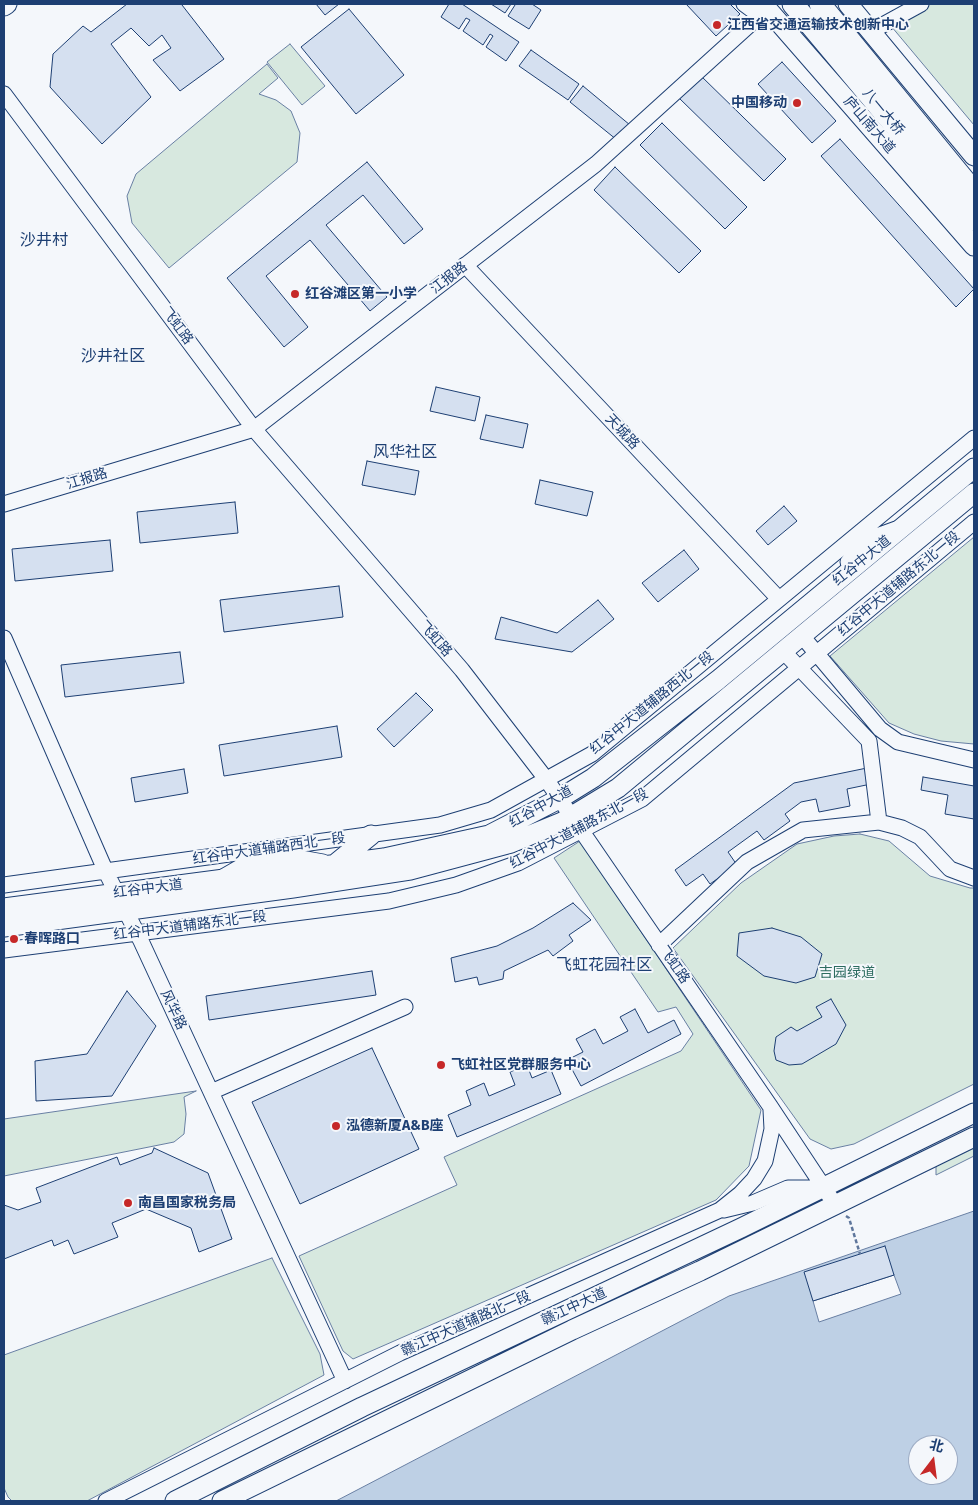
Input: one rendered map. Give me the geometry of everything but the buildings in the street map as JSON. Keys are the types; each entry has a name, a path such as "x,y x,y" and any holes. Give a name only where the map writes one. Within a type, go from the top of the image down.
{"highway":[{"name":"八一大桥","path":"793,4 974,192"},
{"name":"八一大桥","path":"820,4 974,220"}],"main road":[{"path":"848,4 974,156"},
{"name":"庐山南大道","path":"763,9 799,45 974,246"},
{"name":"红谷中大道","path":"4,908 384,858 489,835 560,799 606,768 725,674 974,468"},
{"name":"红谷中大道","path":"4,927 293,888 410,870 511,843 576,823 974,493"},
{"path":"334,865 371,834"},
{"name":"赣江中大道","path":"175,1501 362,1407 705,1245 974,1113"},
{"name":"赣江中大道","path":"222,1501 564,1334 836,1206 974,1137"}],"street":[{"path":"744,4 763,9"},
{"path":"870,32 920,4"},
{"name":"江报路","path":"4,504 254,429 596,164 763,9"},
{"name":"飞虹路","path":"4,94 254,429 462,670 546,780 770,1106 836,1206"},
{"name":"天城路","path":"465,265 779,599"},
{"name":"红谷中大道辅路西北一段","path":"4,886 440,825 491,810 592,754 974,438"},
{"name":"红谷中大道辅路东北一段","path":"4,950 389,901 447,888 518,863 576,823 642,798 974,522"},
{"path":"802,636 880,729 898,742 974,760"},
{"name":"风华路","path":"4,638 106,872 137,933 345,1381"},
{"path":"783,652 869,740 879,822"},
{"path":"869,740 880,729"},
{"path":"659,944 747,862 803,830 879,822 902,828 920,838 950,869 974,878"},
{"path":"211,1092 405,1007"},
{"name":"赣江中大道辅路北一段","path":"106,1501 400,1353 720,1210 740,1194 754,1179 765,1161 772,1129 770,1106"},
{"path":"720,1210 753,1203 788,1188 823,1188"}],"path":[{"path":"836,1206 849,1218 860,1254"}],"green space":[{"path":"930,4 972,4 974,6 974,125 891,26"},
{"path":"290,44 325,86 302,105 267,62"},
{"path":"267,64 278,78 259,94 276,100 291,111 300,133 297,162 169,268 132,223 127,196 136,174"},
{"path":"974,537 974,744 941,741 914,734 889,723 830,656"},
{"name":"吉园绿道","path":"860,834 889,841 930,876 974,888 974,1084 854,1144 831,1149 810,1139 673,948 741,883 797,844 834,836"},
{"path":"580,841 761,1110 749,1166 716,1200 353,1359 343,1351 299,1256 457,1185 444,1157 681,1051 693,1034 676,1007 658,1012 554,858"},
{"path":"196,1091 184,1097 186,1114 184,1134 174,1142 4,1176 4,1119"},
{"path":"974,1145 974,1156 936,1175 936,1165"},
{"path":"272,1258 320,1354 324,1375 87,1501 12,1501 8,1497 4,1488 4,1355"}],"water":[{"path":"974,1211 974,1501 336,1501 729,1296"}],"pier":[{"path":"894,1275 901,1294 819,1322 813,1301"}],"place":[{"name":"江西省交通运输技术创新中心","path":"717,25"},
{"name":"中国移动","path":"797,103"},
{"name":"红谷滩区第一小学","path":"295,294"},
{"name":"春晖路口","path":"14,939"},
{"name":"飞虹社区党群服务中心","path":"441,1065"},
{"name":"泓德新厦A&B座","path":"336,1126"},
{"name":"南昌国家税务局","path":"128,1203"}],"district":[{"name":"沙井村","path":"44,241"},
{"name":"沙井社区","path":"113,357"},
{"name":"风华社区","path":"405,453"},
{"name":"飞虹花园社区","path":"604,966"}]}
